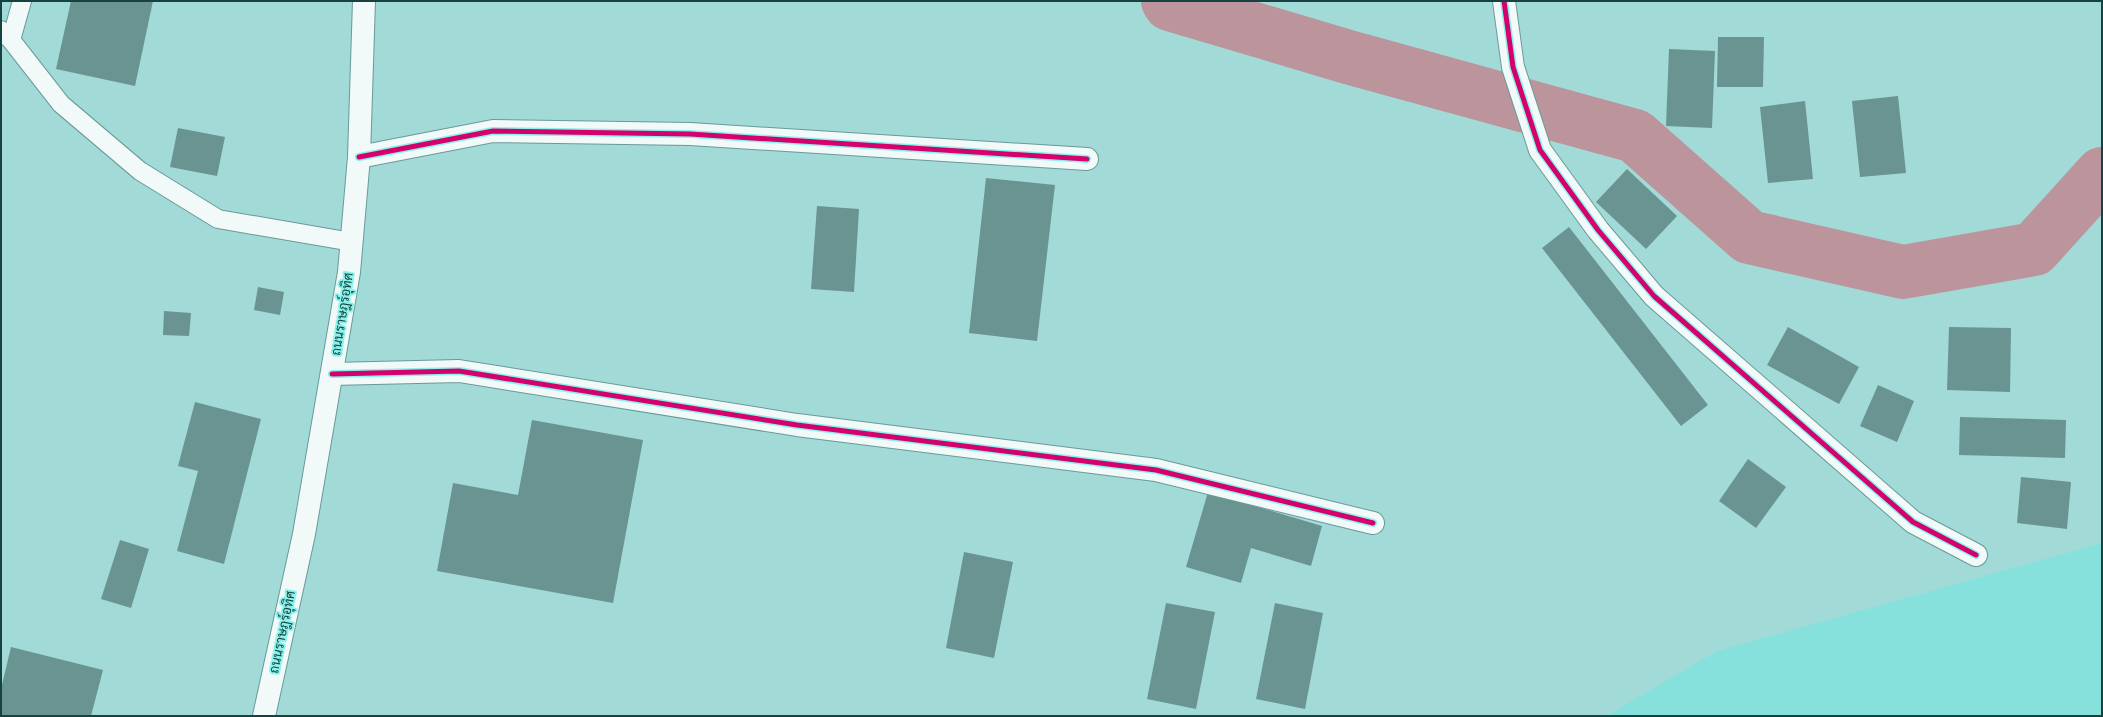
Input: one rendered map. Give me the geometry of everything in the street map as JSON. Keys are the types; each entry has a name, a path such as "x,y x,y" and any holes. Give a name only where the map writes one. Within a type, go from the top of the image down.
{"street":[{"name":"ถนนราษฎร์อุทิศ","path":"264,716 304,534 349,272 359,157 364,1"},
{"path":"1504,1 1514,67 1540,150 1598,230 1654,296 1913,522 1976,555"},
{"path":"359,157 493,130 690,134 1086,159"},
{"path":"332,374 459,371 797,425 1156,470 1373,523"}],"lane":[{"path":"22,1 6,35 61,104 140,171 218,219 352,242"}],"shaded area":[{"path":"2102,543 2102,716 1606,716 1717,651"}],"building":[{"path":"71,1 153,1 135,86 56,69"},
{"path":"1718,37 1764,37 1763,87 1717,87"},
{"path":"1669,49 1715,51 1712,128 1666,126"},
{"path":"1898,96 1906,173 1860,177 1852,101"},
{"path":"1805,101 1813,179 1768,183 1760,107"},
{"path":"178,128 225,137 217,176 170,167"},
{"path":"1627,169 1677,216 1646,249 1596,202"},
{"path":"986,178 1055,185 1037,341 969,333"},
{"path":"817,206 859,209 854,292 811,289"},
{"path":"1569,227 1708,405 1681,426 1542,248"},
{"path":"258,287 284,292 280,315 254,310"},
{"path":"164,311 191,313 189,336 163,335"},
{"path":"1788,327 1859,367 1839,404 1767,365"},
{"path":"1949,327 2011,328 2010,392 1947,390"},
{"path":"1878,385 1914,401 1897,442 1860,426"},
{"path":"195,402 261,419 224,564 177,551 198,471 178,466"},
{"path":"1960,417 2066,420 2065,458 1959,455"},
{"path":"532,420 643,440 613,603 437,571 453,483 518,495"},
{"path":"1748,459 1786,487 1756,528 1719,501"},
{"path":"2021,477 2071,482 2067,529 2017,523"},
{"path":"1208,492 1322,526 1311,566 1251,548 1241,583 1186,567"},
{"path":"120,540 149,549 131,608 101,599"},
{"path":"964,552 1013,562 994,658 946,648"},
{"path":"1166,603 1215,612 1196,709 1147,699"},
{"path":"1275,603 1323,613 1305,709 1256,699"},
{"path":"11,647 103,670 91,716 1,716 1,689"}],"waterway":[{"path":"1168,1 1170,4 1348,57 1635,136 1749,237 1903,272 2034,249 2102,174"}],"cycle path":[{"path":"1504,1 1513,67 1540,150 1598,230 1654,296 1913,522 1976,555"},
{"path":"359,157 493,131 690,134 1087,159"},
{"path":"332,374 459,371 797,425 1156,470 1373,523"}]}
